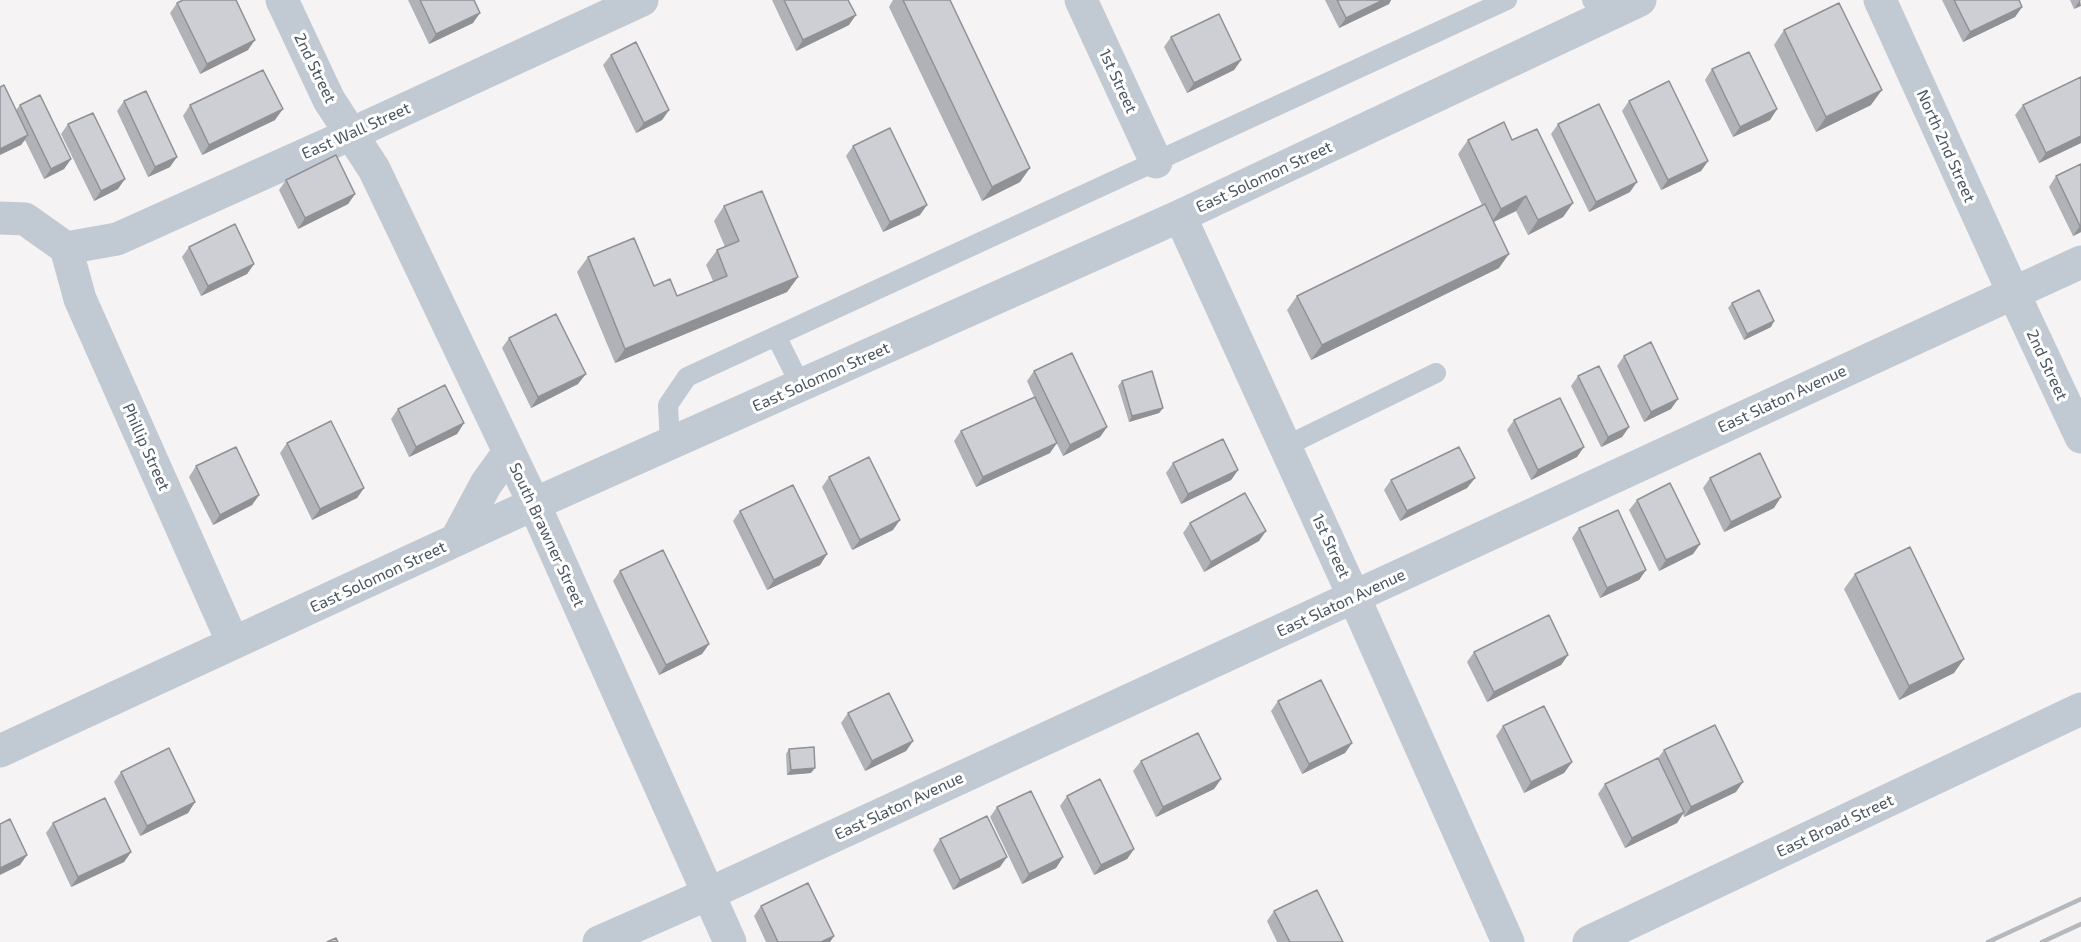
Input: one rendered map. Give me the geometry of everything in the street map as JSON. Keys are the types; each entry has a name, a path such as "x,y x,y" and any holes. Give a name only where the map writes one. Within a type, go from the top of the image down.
{"street":[{"name":"2nd Street","path":"282,0 329,100 351,134"},
{"name":"East Wall Street","path":"66,248 117,239 642,0"},
{"name":"1st Street","path":"1081,0 1156,162"},
{"name":"East Solomon Street","path":"0,751 534,504 1180,216 1599,8 1640,0"},
{"name":"North 2nd Street","path":"1880,0 2013,292"},
{"name":"South Brawner Street","path":"351,134 374,169 534,504 730,942"},
{"name":"1st Street","path":"1180,216 1286,446 1508,942"},
{"path":"0,218 25,219 66,248"},
{"name":"Phillip Street","path":"66,248 80,298 233,643"},
{"name":"East Slaton Avenue","path":"599,942 708,894 2081,262"},
{"name":"2nd Street","path":"2013,292 2081,437"},
{"path":"456,540 486,484 509,452"},
{"name":"East Broad Street","path":"1588,942 2081,709"}],"lane":[{"path":"670,443 668,405 687,376 1507,0"},
{"path":"776,336 801,386"},
{"path":"1286,446 1436,373"}],"building":[{"path":"183,0 236,0 255,40 207,64 177,3"},
{"path":"420,0 474,0 480,13 436,34"},
{"path":"784,0 848,0 856,15 803,40"},
{"path":"903,0 950,0 1030,168 992,187"},
{"path":"1337,0 1383,0 1346,18"},
{"path":"1954,0 2019,0 2022,7 1970,32"},
{"path":"1839,3 1882,90 1826,117 1784,30"},
{"path":"1219,14 1241,60 1194,83 1171,37"},
{"path":"636,42 669,110 644,123 611,55"},
{"path":"1749,52 1777,109 1740,127 1712,69"},
{"path":"263,70 283,109 209,145 190,105"},
{"path":"2081,77 2081,136 2046,153 2023,105"},
{"path":"1669,81 1708,161 1668,180 1629,101"},
{"path":"4,85 28,135 0,149 0,87"},
{"path":"146,91 177,157 155,167 124,101"},
{"path":"40,95 71,159 51,169 20,105"},
{"path":"1599,104 1637,182 1596,202 1558,124"},
{"path":"93,113 125,179 101,191 68,124"},
{"path":"1504,122 1512,140 1537,129 1573,203 1538,220 1526,196 1501,209 1468,140"},
{"path":"890,128 927,205 890,222 853,146"},
{"path":"336,155 355,194 305,218 286,180"},
{"path":"2081,164 2081,225 2080,226 2056,176"},
{"path":"762,191 798,277 625,349 588,257 634,238 654,286 670,279 677,296 727,276 717,250 739,241 724,206"},
{"path":"1485,204 1509,254 1322,345 1297,296"},
{"path":"235,224 254,264 208,286 189,247"},
{"path":"1759,290 1774,321 1747,334 1732,303"},
{"path":"556,314 586,374 538,397 509,338"},
{"path":"1651,342 1678,399 1651,412 1624,356"},
{"path":"1072,353 1107,427 1070,445 1034,371"},
{"path":"1599,366 1629,427 1608,437 1578,376"},
{"path":"1152,371 1163,408 1132,416 1122,381"},
{"path":"445,385 464,423 416,447 398,409"},
{"path":"1035,397 1057,443 983,477 961,431"},
{"path":"1560,398 1584,447 1538,470 1514,420"},
{"path":"331,421 364,488 320,509 287,443"},
{"path":"1223,439 1238,470 1188,494 1173,463"},
{"path":"236,447 259,495 220,515 196,466"},
{"path":"1459,447 1475,478 1407,511 1391,480"},
{"path":"1760,453 1781,497 1731,522 1710,478"},
{"path":"869,457 900,520 860,540 829,477"},
{"path":"1670,483 1700,544 1666,560 1637,500"},
{"path":"793,485 827,554 774,580 740,511"},
{"path":"1245,493 1266,531 1211,562 1190,523"},
{"path":"1618,510 1646,570 1607,588 1579,528"},
{"path":"1910,547 1964,659 1909,686 1855,574"},
{"path":"663,550 709,644 666,665 620,571"},
{"path":"1549,615 1568,655 1494,692 1474,652"},
{"path":"1321,680 1352,743 1309,764 1278,701"},
{"path":"889,693 913,741 872,761 848,713"},
{"path":"1544,706 1572,762 1531,782 1503,726"},
{"path":"1715,725 1743,782 1691,807 1664,750"},
{"path":"1198,733 1221,779 1163,807 1141,761"},
{"path":"814,747 815,768 791,770 789,749"},
{"path":"169,748 195,802 147,826 121,772"},
{"path":"1658,758 1684,812 1632,838 1605,784"},
{"path":"1100,779 1134,849 1101,865 1067,796"},
{"path":"1031,791 1063,857 1029,874 997,807"},
{"path":"105,798 131,852 78,877 53,823"},
{"path":"987,816 1007,857 960,880 940,839"},
{"path":"10,819 27,855 0,868 0,824"},
{"path":"808,883 834,936 821,942 778,942 761,906"},
{"path":"1317,890 1343,942 1290,942 1274,911"}],"railway":[{"path":"1988,942 2081,899"},
{"path":"2042,942 2081,924"}]}
